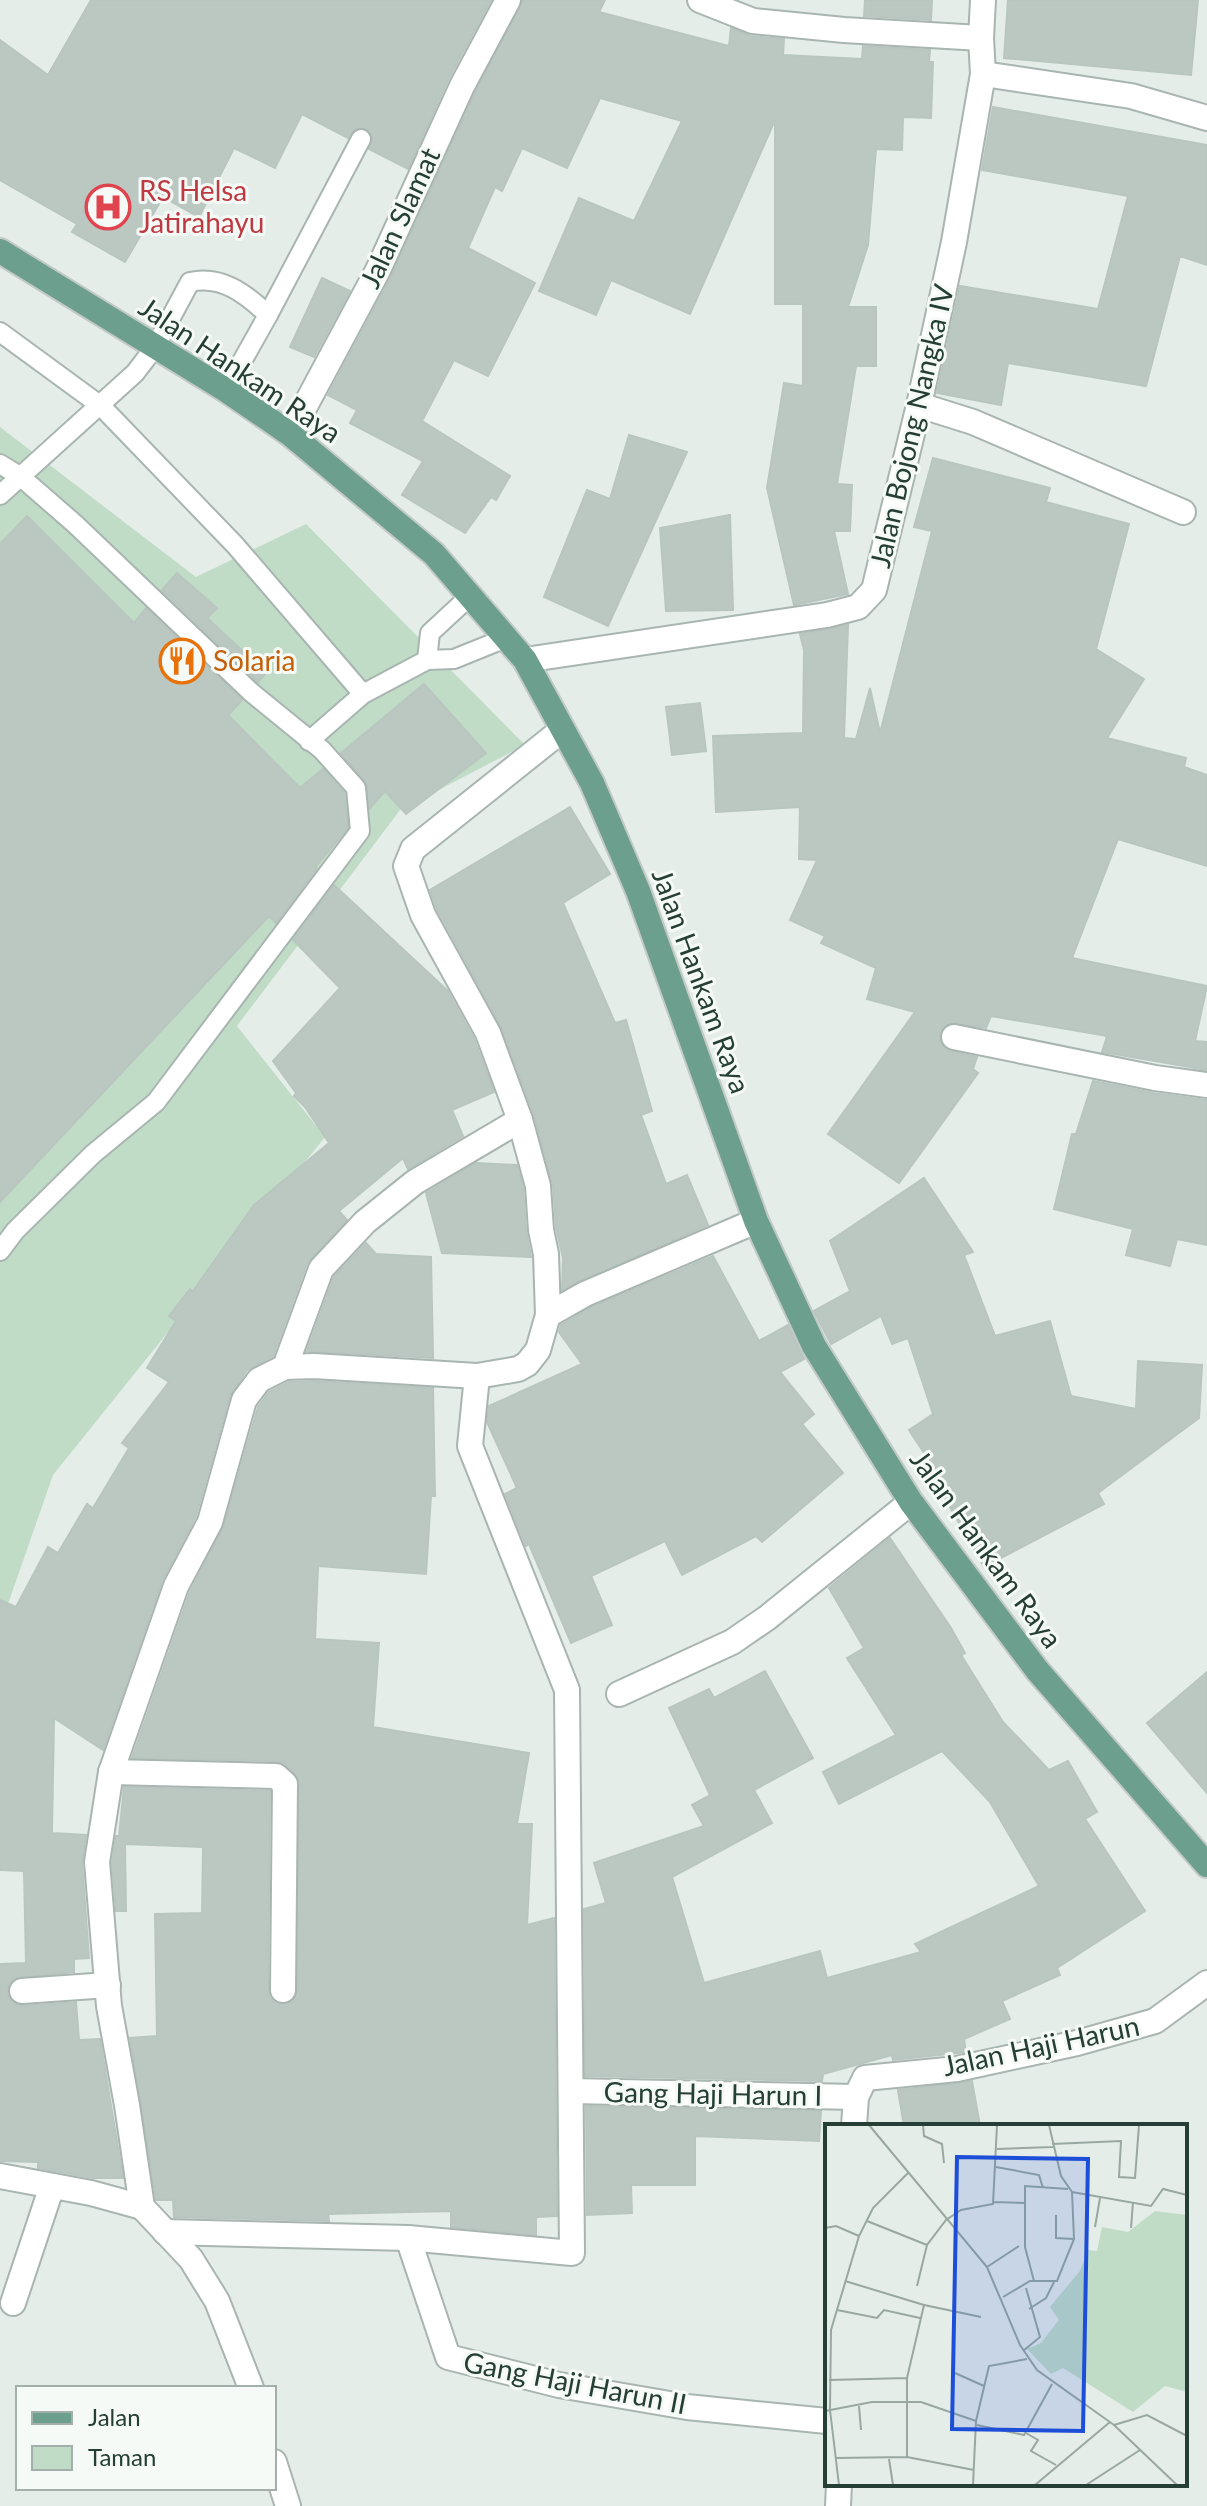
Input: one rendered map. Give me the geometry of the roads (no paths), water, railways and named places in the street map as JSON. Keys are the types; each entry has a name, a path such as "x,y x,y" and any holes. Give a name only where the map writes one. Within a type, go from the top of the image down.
{"main road":[{"name":"Jalan Hankam Raya","path":"0,251 226,390 290,434 434,554 525,660 592,783 638,891 756,1221 814,1346 911,1502 1037,1670 1207,1865"}],"street":[{"name":"Jalan Slamat","path":"290,434 378,270 462,86 508,0"},
{"path":"700,0 753,21 981,38"},
{"name":"Jalan Bojong Nangka IV","path":"525,660 827,615 858,607 874,590 919,405 954,242 983,74 983,0"},
{"path":"983,74 1131,96 1207,118"},
{"path":"919,405 973,422 1183,512"},
{"path":"250,2386 217,2301 191,2259 142,2207 108,1985 97,1862 111,1772 176,1586 210,1522 244,1400 259,1380 285,1367 314,1366 477,1376 508,1372 527,1364 538,1350 553,1312 538,1186 520,1120 488,1033 423,915 406,866 413,849 562,730"},
{"path":"954,1037 1155,1078 1207,1085"},
{"path":"285,1367 321,1269 365,1222 415,1182 520,1120"},
{"path":"553,1312 585,1294 756,1221"},
{"path":"165,2232 408,2238 572,2253 567,1690 470,1446 477,1376"},
{"path":"619,1694 732,1642 767,1618 911,1502"},
{"path":"111,1772 276,1776 282,1779 285,1784 283,1990"},
{"name":"Jalan Haji Harun","path":"856,2097 865,2078 957,2069 1077,2043 1155,2021 1207,1983"},
{"path":"22,1991 108,1985"},
{"name":"Gang Haji Harun I","path":"571,2091 856,2097"},
{"path":"854,2124 856,2097"},
{"path":"0,2176 142,2207"},
{"path":"13,2303 52,2186"},
{"name":"Gang Haji Harun II","path":"408,2238 448,2357 559,2385 687,2407 825,2421"},
{"path":"276,2468 288,2506"},
{"path":"838,2506 839,2486"}],"lane":[{"path":"226,390 361,139"},
{"path":"0,495 135,373 155,347 190,282 206,278 245,293 268,315"},
{"path":"0,332 101,406 235,545 363,694"},
{"path":"0,464 21,477 75,524 252,693 322,750 356,788 360,831 156,1102 93,1154 15,1231 0,1251"},
{"path":"427,660 430,633 470,596"},
{"path":"309,741 363,694 427,660 454,659 506,638"}],"place":[{"name":"RS Helsa Jatirahayu","path":"108,207"},
{"name":"Solaria","path":"182,661"}]}
